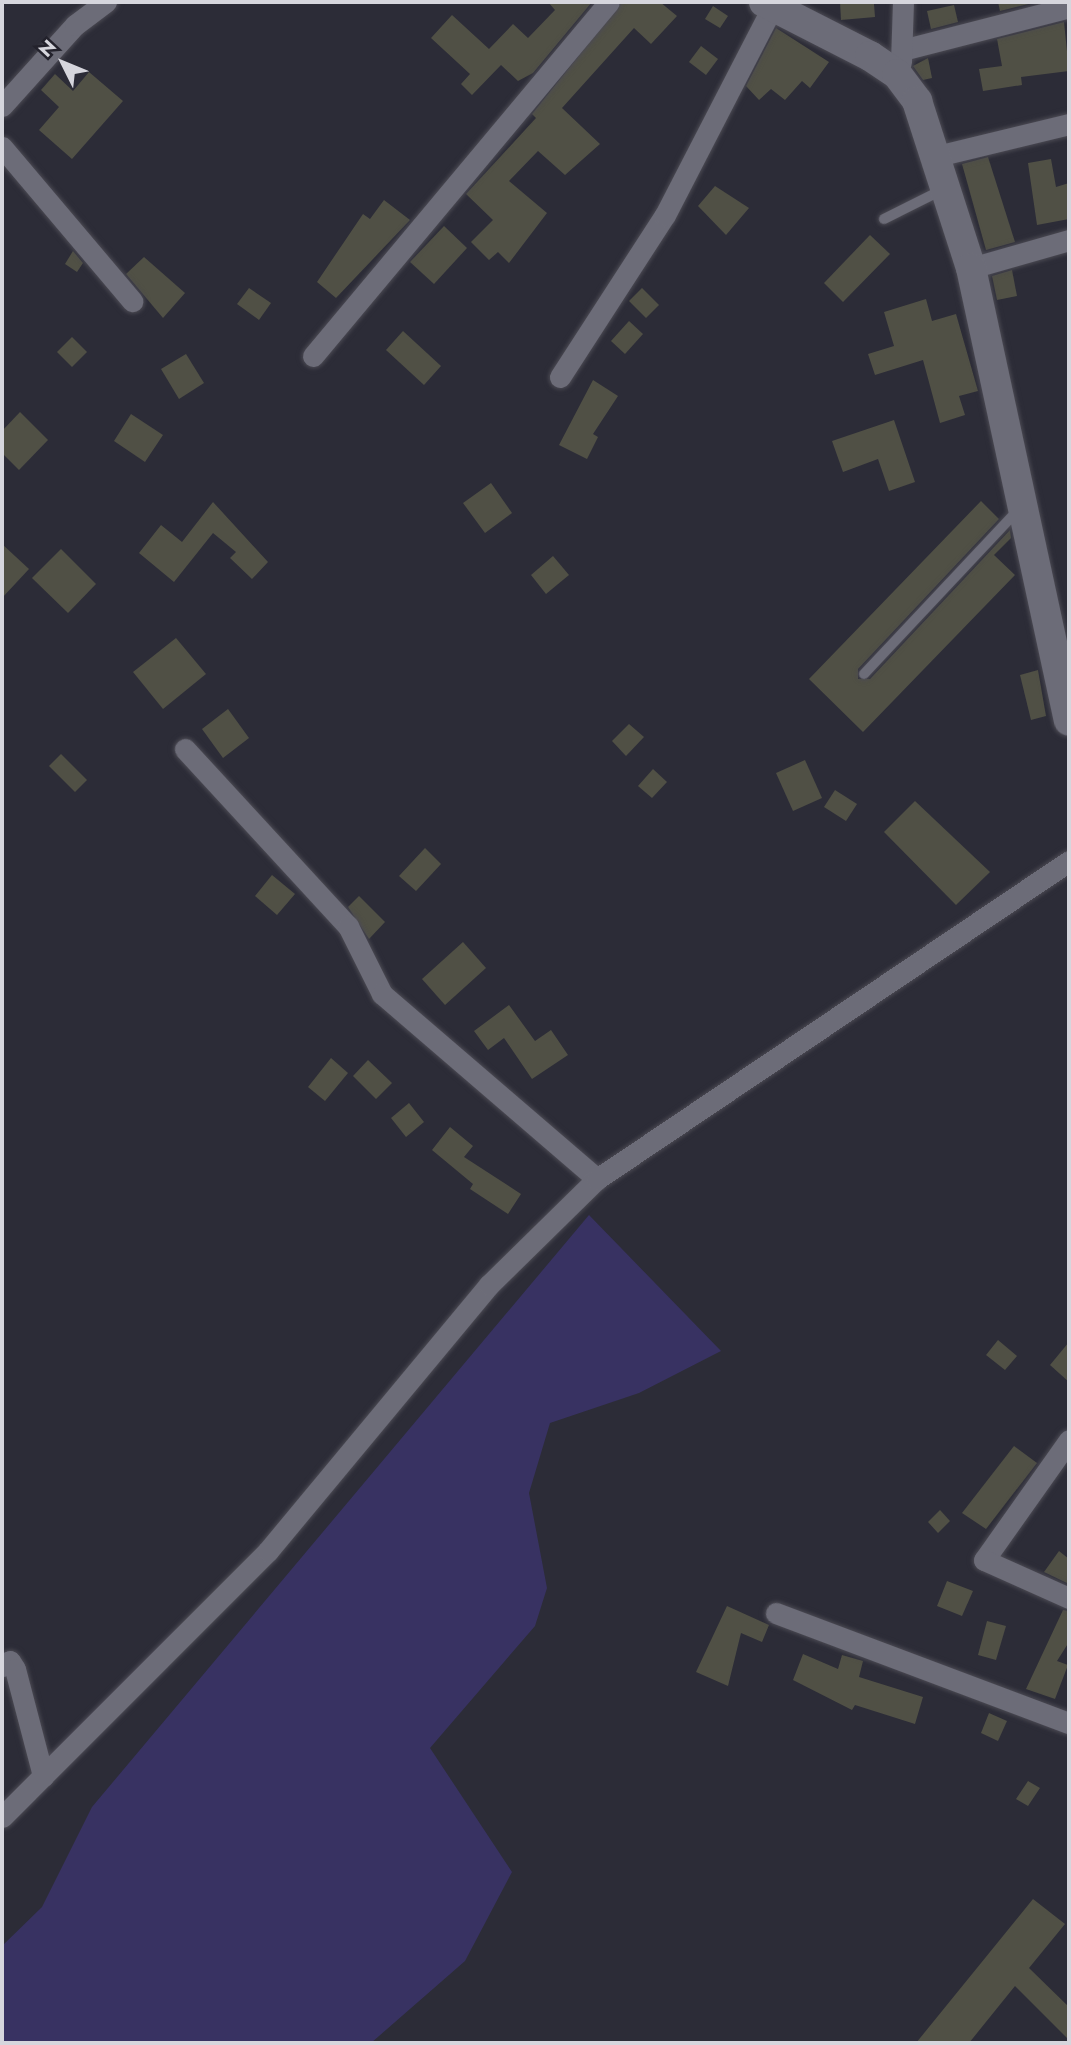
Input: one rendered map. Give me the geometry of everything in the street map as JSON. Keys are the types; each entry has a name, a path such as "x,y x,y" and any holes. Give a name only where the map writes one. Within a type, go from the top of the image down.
{"street":[{"path":"2,106 75,25 106,2"},
{"path":"313,356 609,2"},
{"path":"903,2 901,62 937,156 971,268 1063,653 1069,721"},
{"path":"560,377 665,215 769,4 901,62 1069,8"},
{"path":"937,156 1069,124"},
{"path":"2,147 132,301"},
{"path":"971,268 1069,240"},
{"path":"185,749 348,926 382,994 597,1179"},
{"path":"2,1817 268,1551 489,1285 597,1179 1069,861"},
{"path":"1069,1440 984,1560 1069,1598"},
{"path":"776,1613 1069,1723"},
{"path":"2,1666 10,1661 15,1669 43,1776"}],"lane":[{"path":"884,219 947,187"},
{"path":"864,674 1025,502"}],"shaded area":[{"path":"589,1215 721,1351 639,1393 550,1423 529,1493 547,1588 535,1626 430,1748 512,1872 465,1961 371,2043 2,2043 2,1946 42,1907 92,1807"}],"building":[{"path":"548,2 592,2 533,73 518,81 501,65 472,95 461,84 470,74 431,38 452,15 489,49 513,24 528,38 555,10"},
{"path":"622,2 660,2 677,16 651,44 634,28 562,108 600,144 565,175 538,151 509,181 547,213 509,263 498,252 489,260 471,242 493,220 466,194 536,118 532,114"},
{"path":"840,2 874,4 875,17 841,20"},
{"path":"998,2 1037,2 1000,11"},
{"path":"954,5 958,22 931,29 927,11"},
{"path":"713,6 728,16 720,28 705,19"},
{"path":"1064,22 1069,71 1021,77 1022,85 983,91 979,69 1002,66 997,39"},
{"path":"776,28 829,62 810,88 802,81 785,100 771,89 759,100 746,86"},
{"path":"701,46 718,59 706,75 689,62"},
{"path":"928,58 932,78 923,80 913,66"},
{"path":"89,72 123,101 72,159 39,130 59,107 41,90 55,74 73,91"},
{"path":"988,157 1015,242 986,250 962,164"},
{"path":"1051,159 1056,187 1069,183 1069,219 1037,225 1028,163"},
{"path":"715,186 749,208 726,235 698,206"},
{"path":"384,200 410,220 336,298 317,282 363,214 370,219"},
{"path":"444,226 467,248 434,284 410,262"},
{"path":"870,235 890,254 843,302 824,283"},
{"path":"73,251 83,263 77,272 65,264"},
{"path":"144,257 185,293 163,318 126,274"},
{"path":"1012,270 1017,296 997,300 992,276"},
{"path":"249,288 271,303 259,320 237,304"},
{"path":"642,288 659,305 646,318 629,301"},
{"path":"926,299 932,321 956,314 978,391 959,396 965,415 940,423 923,360 875,375 868,354 894,346 884,312"},
{"path":"629,321 643,334 625,354 611,341"},
{"path":"403,331 441,366 424,385 386,350"},
{"path":"72,337 87,352 72,367 57,352"},
{"path":"186,354 204,383 179,399 161,369"},
{"path":"593,380 618,396 593,434 598,437 587,459 559,445"},
{"path":"20,412 48,440 19,470 2,453 2,431"},
{"path":"131,414 163,435 145,462 114,441"},
{"path":"894,420 915,482 889,491 878,459 843,472 832,441"},
{"path":"491,483 512,513 485,533 463,503"},
{"path":"981,501 999,519 858,669 858,679 870,679 1010,530 1011,538 994,555 1015,575 863,732 809,679"},
{"path":"213,502 268,562 252,579 230,558 236,552 213,533 174,582 139,553 161,525 182,542"},
{"path":"2,544 29,569 2,598"},
{"path":"61,549 96,584 68,613 32,578"},
{"path":"553,556 569,575 546,594 531,575"},
{"path":"176,638 206,674 163,709 133,672"},
{"path":"1038,670 1046,716 1031,720 1020,675"},
{"path":"228,709 249,738 223,758 202,729"},
{"path":"629,724 644,737 626,756 612,741"},
{"path":"61,754 87,780 75,792 49,766"},
{"path":"805,760 822,798 793,811 776,773"},
{"path":"653,769 667,782 652,798 638,786"},
{"path":"835,790 857,804 846,821 824,807"},
{"path":"915,801 990,872 956,905 884,832"},
{"path":"425,848 441,864 416,891 399,876"},
{"path":"272,875 295,894 277,915 255,896"},
{"path":"359,896 385,922 369,939 348,907"},
{"path":"463,942 486,968 445,1005 422,979"},
{"path":"509,1005 535,1041 551,1030 568,1055 532,1079 504,1038 488,1050 474,1031"},
{"path":"331,1058 348,1073 325,1101 308,1087"},
{"path":"368,1060 392,1083 376,1099 353,1076"},
{"path":"409,1103 424,1122 406,1137 391,1118"},
{"path":"450,1127 473,1146 464,1157 521,1194 508,1214 470,1189 473,1184 432,1150"},
{"path":"998,1340 1017,1356 1005,1370 986,1355"},
{"path":"1069,1342 1069,1382 1050,1365"},
{"path":"1014,1446 1037,1463 986,1529 962,1513"},
{"path":"940,1510 950,1521 938,1533 928,1522"},
{"path":"1059,1551 1069,1559 1069,1584 1044,1572"},
{"path":"947,1581 973,1591 962,1616 937,1606"},
{"path":"727,1606 769,1625 762,1642 741,1633 728,1686 696,1672"},
{"path":"1063,1610 1069,1611 1069,1642 1057,1661 1068,1665 1055,1699 1026,1689"},
{"path":"987,1621 1006,1626 996,1660 978,1655"},
{"path":"803,1654 838,1669 842,1655 863,1661 859,1677 923,1697 915,1724 855,1705 852,1710 793,1680"},
{"path":"989,1713 1007,1721 998,1741 981,1733"},
{"path":"1028,1781 1040,1788 1028,1806 1016,1799"},
{"path":"1033,1899 1065,1924 1029,1968 1069,2007 1069,2040 1015,1986 969,2043 916,2043"}]}
